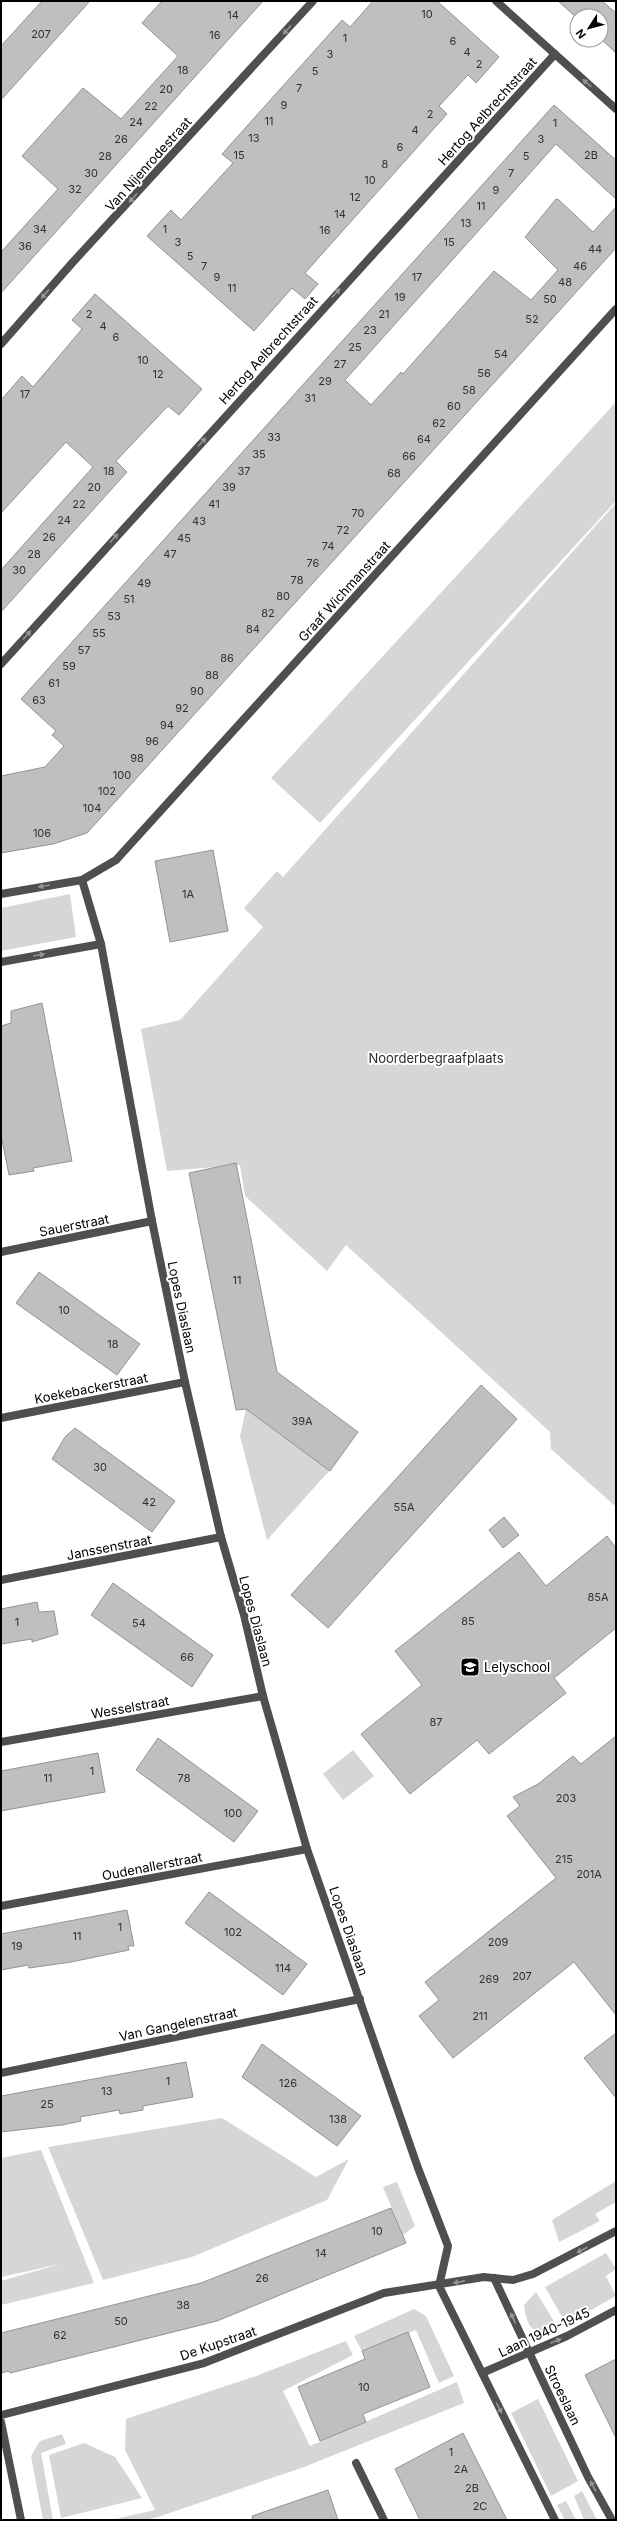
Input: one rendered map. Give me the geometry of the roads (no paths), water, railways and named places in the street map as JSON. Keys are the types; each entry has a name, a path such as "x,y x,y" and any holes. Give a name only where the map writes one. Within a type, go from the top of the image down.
{"street":[{"name":"Van Nijenrodestraat","path":"1,344 73,262 313,1"},
{"path":"496,1 616,109"},
{"name":"Hertog Aelbrechtstraat","path":"1,664 555,54"},
{"name":"Graaf Wichmanstraat","path":"1,894 82,880 116,860 616,309"},
{"path":"1,962 101,944 82,880"},
{"name":"Lopes Diaslaan","path":"101,944 152,1221 185,1382 221,1538 244,1615 263,1696 307,1849 418,2168 448,2246 439,2286"},
{"name":"Sauerstraat","path":"1,1252 152,1221"},
{"name":"Koekebackerstraat","path":"1,1418 185,1382"},
{"name":"Janssenstraat","path":"1,1580 221,1538"},
{"name":"Wesselstraat","path":"1,1742 263,1696"},
{"name":"Oudenallerstraat","path":"1,1906 307,1849"},
{"name":"Van Gangelenstraat","path":"1,2073 360,1999"},
{"path":"555,2520 439,2286 484,2277 513,2280 533,2274 616,2231"},
{"name":"Stroeslaan","path":"494,2278 588,2477 612,2520"},
{"name":"De Kupstraat","path":"1,2415 204,2362 384,2293 439,2286"},
{"name":"Laan 1940-1945","path":"482,2373 567,2336 616,2310"},
{"path":"1,2422 21,2520"},
{"path":"356,2463 384,2520"}],"place":[{"name":"Lelyschool","path":"470,1667"}],"park label":[{"name":"Noorderbegraafplaats","path":"436,1058"}]}
